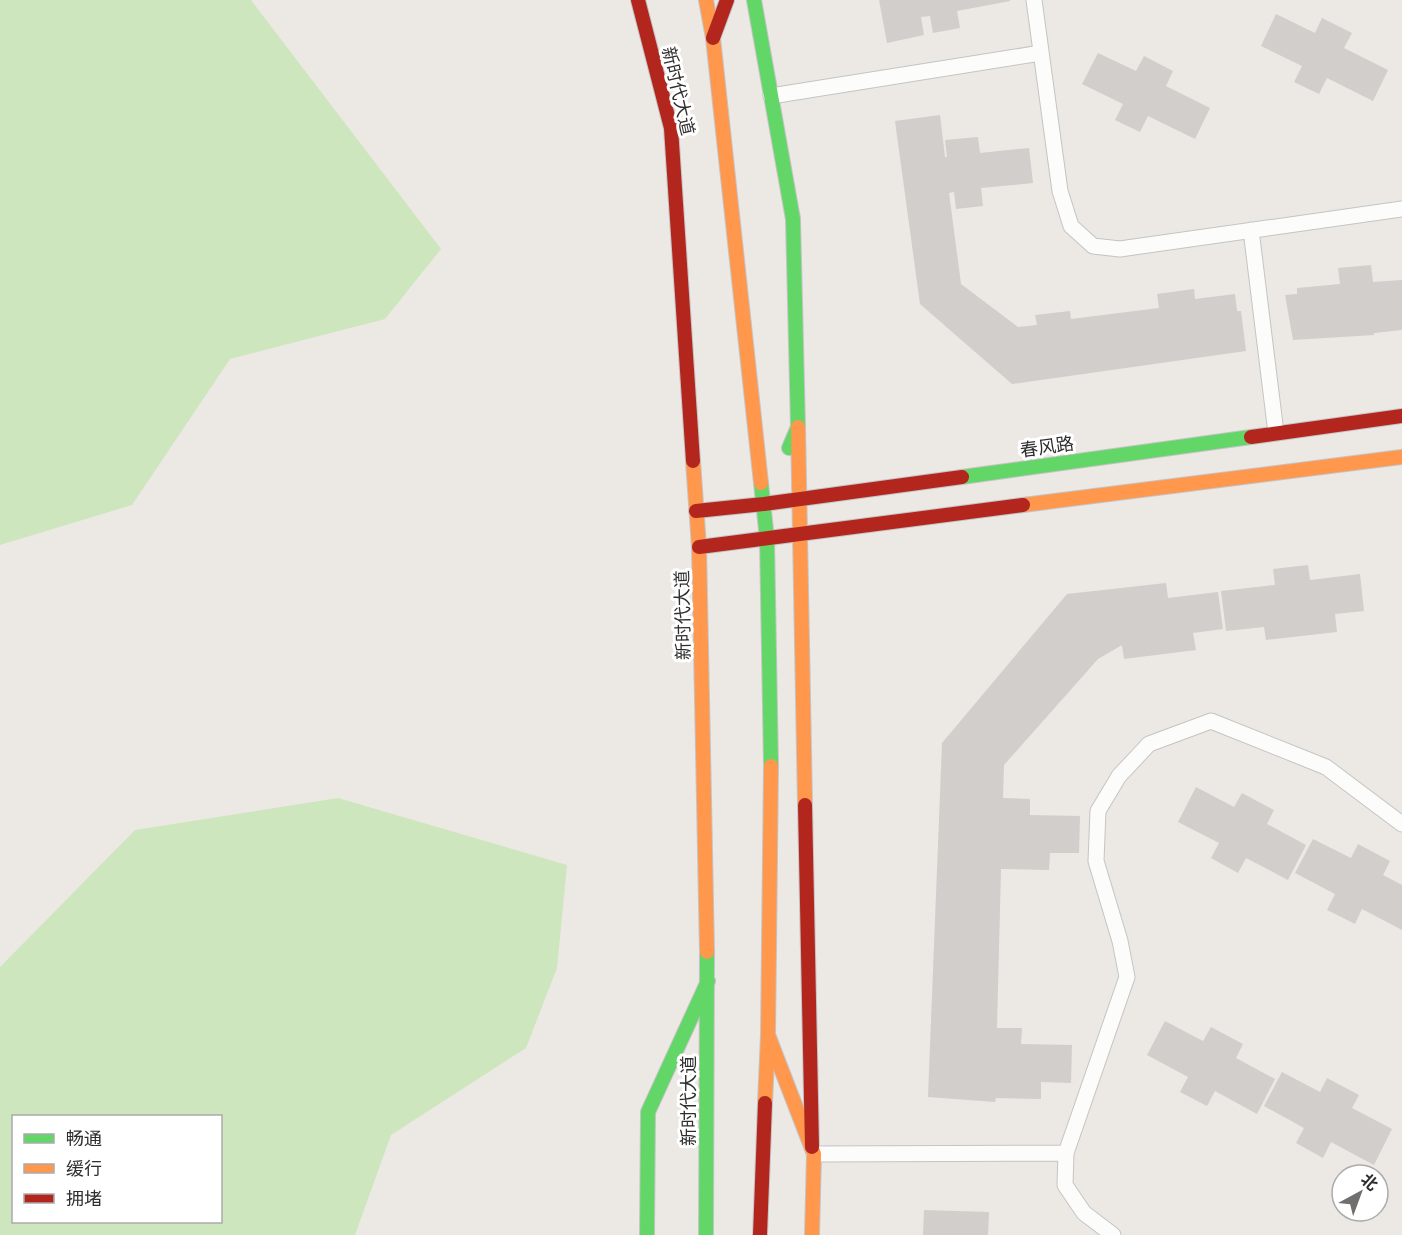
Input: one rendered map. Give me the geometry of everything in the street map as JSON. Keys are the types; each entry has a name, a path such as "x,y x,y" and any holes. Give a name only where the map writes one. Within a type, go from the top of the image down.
{"main road":[{"path":"623,0 646,36"},
{"name":"新时代大道","path":"638,0 671,128 699,547 708,981 706,1235"},
{"name":"新时代大道","path":"706,0 713,38 766,539 771,774 768,1035 760,1235"},
{"path":"713,38 726,0"},
{"path":"754,0 793,219 813,1150 812,1235"},
{"name":"春风路","path":"696,511 764,504 1402,416"},
{"path":"785,456 798,427"},
{"path":"699,547 1402,457"},
{"path":"764,504 777,475"},
{"path":"647,1235 648,1112 708,981"},
{"path":"768,1035 813,1150"}],"lane":[{"path":"1034,0 1060,191 1071,226 1093,246 1120,249 1402,209"},
{"path":"771,96 1041,53"},
{"path":"1251,230 1276,434"},
{"path":"1113,1235 1084,1213 1065,1185 1066,1153 1127,977 1120,941 1096,861 1098,811 1119,776 1149,744 1211,721 1326,766 1402,824"},
{"path":"813,1150 1066,1153"}],"green space":[{"path":"0,0 251,0 441,249 385,319 230,359 132,505 0,545"},
{"path":"338,798 567,865 557,968 526,1048 391,1135 355,1235 0,1235 0,967 135,830"}],"building":[{"path":"879,0 1010,1 957,11 960,28 933,33 930,16 921,17 924,35 887,43"},
{"path":"1276,14 1315,33 1322,18 1352,33 1344,48 1388,70 1373,101 1327,78 1319,94 1294,82 1302,66 1261,46"},
{"path":"1098,53 1136,71 1144,56 1173,71 1166,86 1210,108 1195,139 1148,116 1140,132 1115,120 1123,104 1082,84"},
{"path":"940,115 945,157 947,157 945,140 978,137 980,153 1029,148 1033,183 981,188 983,206 956,209 954,192 949,193 961,284 1018,327 1037,325 1035,315 1070,311 1071,319 1159,308 1157,294 1194,289 1195,299 1235,294 1237,311 1241,311 1246,351 1012,384 920,304 895,121"},
{"path":"1371,265 1373,282 1402,280 1402,330 1374,333 1374,335 1293,340 1285,295 1297,294 1297,288 1340,284 1338,268"},
{"path":"1308,565 1310,580 1360,574 1364,611 1335,614 1337,632 1266,640 1264,627 1226,631 1221,591 1275,585 1273,569"},
{"path":"1166,583 1168,598 1218,592 1223,629 1193,633 1196,650 1124,659 1122,645 1098,659 1004,765 1003,798 1030,799 1030,815 1080,816 1079,853 1050,853 1049,870 1001,869 997,1028 1022,1028 1021,1044 1072,1045 1071,1083 1041,1082 1041,1099 996,1098 995,1102 928,1097 942,743 1067,594"},
{"path":"1196,787 1234,807 1242,793 1274,810 1267,824 1306,845 1288,880 1246,858 1238,873 1211,858 1219,843 1178,822"},
{"path":"1313,839 1351,858 1358,844 1390,861 1383,875 1402,885 1402,930 1362,909 1355,924 1327,910 1335,894 1295,873"},
{"path":"1165,1021 1203,1041 1211,1027 1243,1044 1236,1058 1275,1079 1257,1114 1215,1091 1207,1106 1180,1092 1188,1077 1147,1055"},
{"path":"1282,1072 1320,1092 1327,1078 1359,1095 1352,1108 1392,1129 1375,1163 1370,1163 1331,1142 1323,1158 1296,1143 1304,1128 1264,1106"},
{"path":"924,1210 989,1212 988,1235 923,1235"}],"traffic: fast":[{"path":"754,0 793,219 798,427 789,448"},
{"path":"962,477 1251,437"},
{"path":"761,483 767,539 771,766"},
{"path":"706,1235 707,952"},
{"path":"647,1235 648,1112 708,981"}],"traffic: slow":[{"path":"706,0 713,38 761,483"},
{"path":"798,427 805,805"},
{"path":"1023,505 1402,457"},
{"path":"693,461 699,547 707,952"},
{"path":"765,1103 771,766"},
{"path":"768,1035 814,1154 812,1235"}],"traffic: jam":[{"path":"638,0 671,128 693,461"},
{"path":"713,38 727,0"},
{"path":"1251,437 1402,416"},
{"path":"696,511 962,477"},
{"path":"699,547 1023,505"},
{"path":"805,805 812,1147"},
{"path":"760,1235 765,1103"}]}
